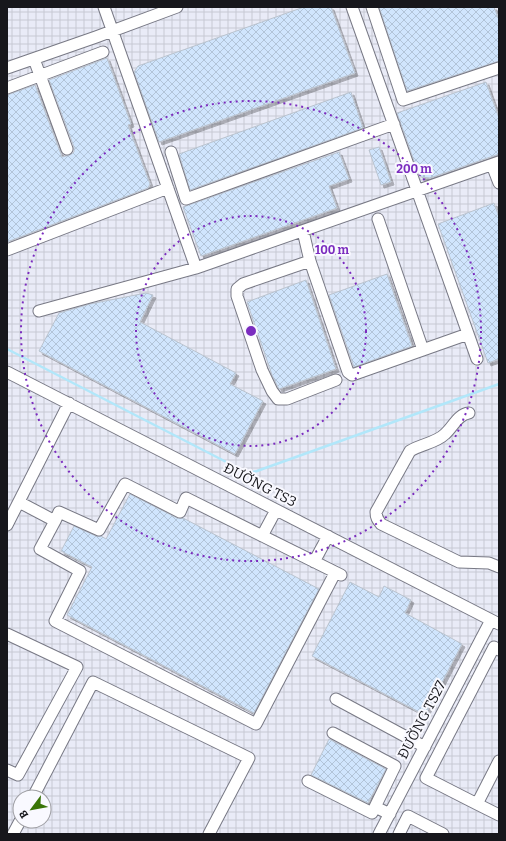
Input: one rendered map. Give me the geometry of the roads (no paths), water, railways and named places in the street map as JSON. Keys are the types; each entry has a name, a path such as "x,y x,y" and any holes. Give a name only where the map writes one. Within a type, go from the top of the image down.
{"street":[{"path":"104,7 196,268"},
{"path":"7,68 178,7"},
{"path":"352,7 477,359"},
{"path":"372,7 403,100 499,68"},
{"path":"7,88 103,52"},
{"path":"34,59 67,149"},
{"path":"171,152 186,200 394,124"},
{"path":"39,311 196,268 496,164 499,183"},
{"path":"7,250 168,188"},
{"path":"378,219 423,350"},
{"path":"303,231 310,261 348,372 350,374 352,375 468,334"},
{"path":"310,261 243,284 236,290 237,296 262,370 272,391 278,399 287,399 336,380"},
{"name":"ĐƯỜNG TS3","path":"7,372 495,622"},
{"path":"7,525 69,403"},
{"path":"469,413 465,413 461,416 444,435 436,440 417,446 410,450 376,512 376,516 377,520 382,524 459,562 489,563 499,567"},
{"path":"125,484 180,512 186,498 338,574 256,724 55,621 80,571 40,549 55,521 59,512 100,530 125,484"},
{"path":"19,502 55,521"},
{"path":"262,536 276,510"},
{"path":"314,562 328,536"},
{"name":"ĐƯỜNG TS27","path":"379,834 425,747 495,622"},
{"path":"7,634 77,667 18,775 7,770"},
{"path":"499,650 494,647 426,778 499,815"},
{"path":"37,789 93,682 249,758 209,834"},
{"path":"336,698 425,747"},
{"path":"308,781 372,813 395,766 333,733"},
{"path":"477,804 499,761"},
{"path":"375,806 390,814"},
{"path":"399,834 408,816 443,834"}],"waterway":[{"path":"7,349 246,472 257,471 499,384"}]}
